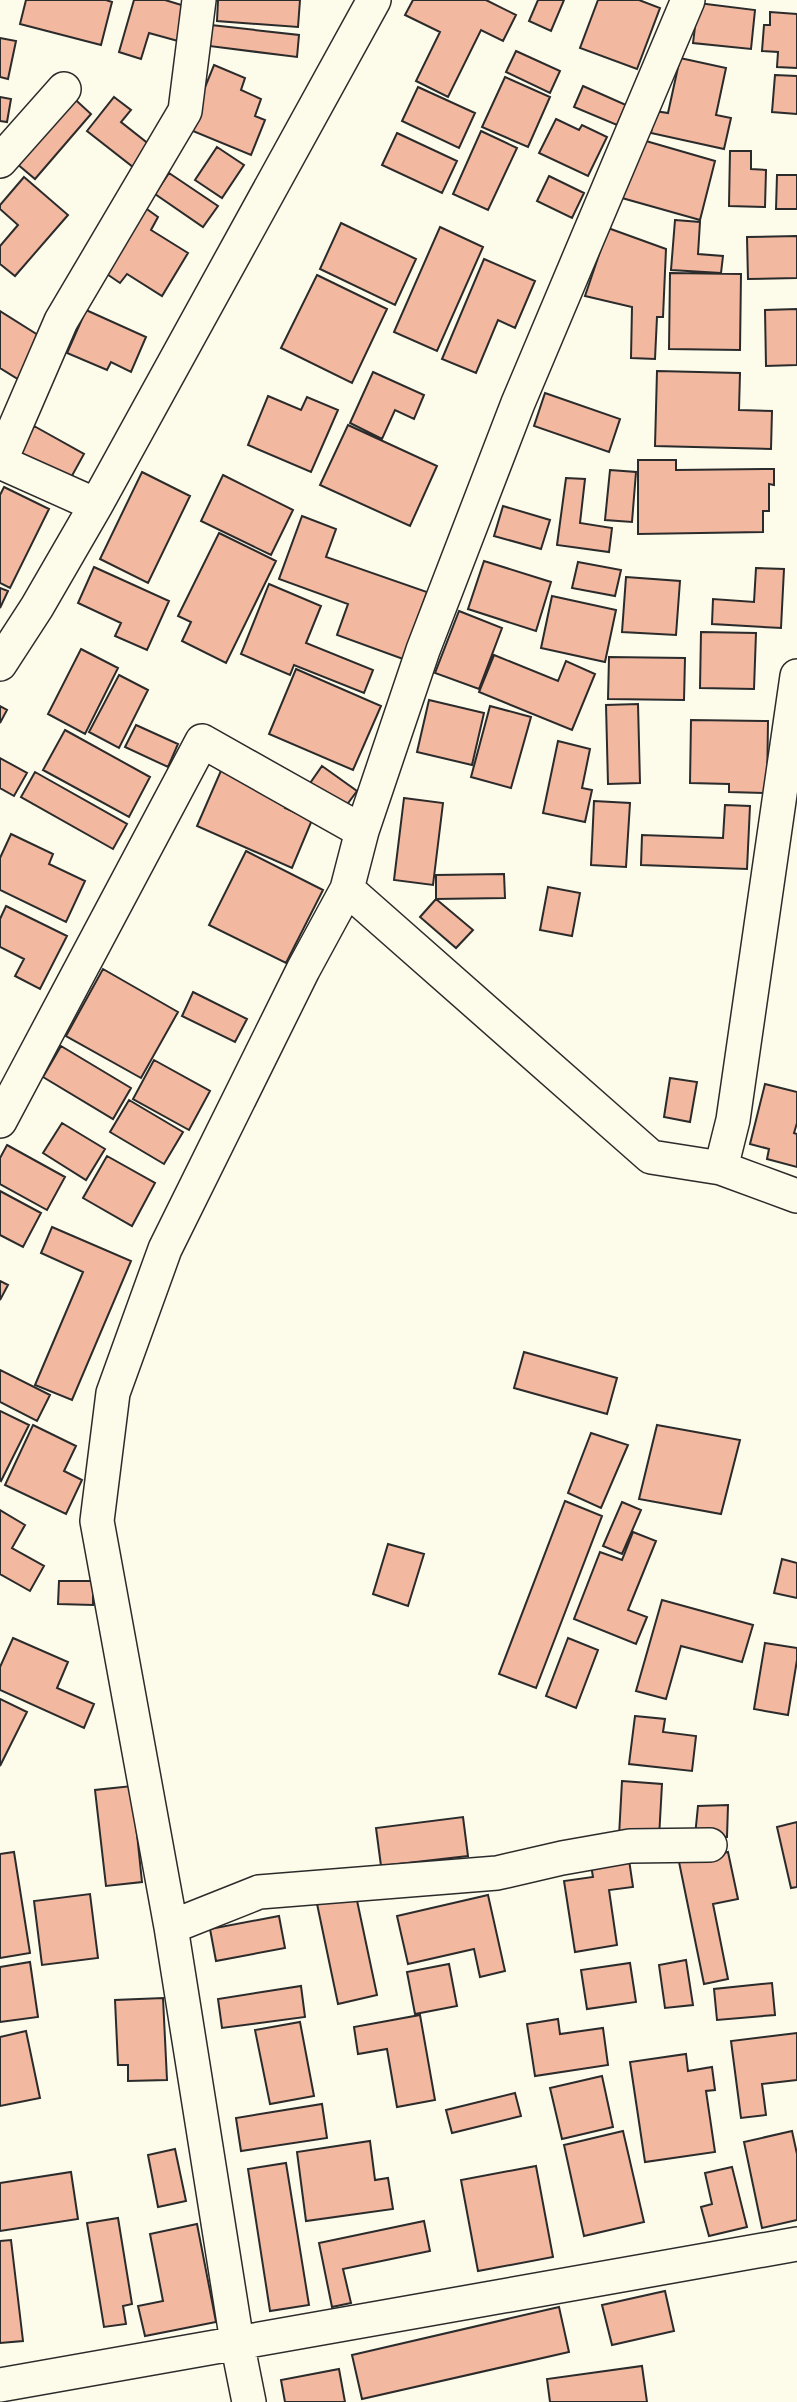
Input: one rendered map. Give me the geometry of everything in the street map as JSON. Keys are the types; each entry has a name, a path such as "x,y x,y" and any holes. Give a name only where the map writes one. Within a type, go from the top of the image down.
{"street":[{"path":"96,505 0,462 61,321 185,111 199,0"},
{"path":"0,664 37,607 96,505 374,0"},
{"path":"249,2402 237,2342 171,1927 97,1521 113,1393 165,1248 303,970 347,889 362,831 423,650 518,403 688,0"},
{"path":"0,161 64,89"},
{"path":"721,1168 733,1120 797,676"},
{"path":"0,1121 202,741 362,831"},
{"path":"347,889 651,1157 721,1168 797,1196"},
{"path":"171,1927 258,1892 497,1873 630,1846 710,1845"},
{"path":"0,2385 797,2244"}],"building":[{"path":"26,0 112,2 101,45 20,24"},
{"path":"134,0 165,0 188,7 178,41 149,33 141,59 119,52"},
{"path":"218,0 300,0 298,27 217,21"},
{"path":"413,0 486,0 516,15 503,41 481,30 448,97 416,81 440,32 405,15"},
{"path":"538,0 564,0 551,31 529,21"},
{"path":"598,0 639,0 660,8 637,69 580,48"},
{"path":"698,3 755,10 751,49 693,43"},
{"path":"770,12 797,14 797,68 777,67 778,52 762,51 764,25 770,25"},
{"path":"211,25 299,35 297,57 209,46"},
{"path":"0,38 16,41 8,79 0,77"},
{"path":"516,51 560,71 550,93 506,72"},
{"path":"680,58 726,68 716,115 731,118 724,149 651,133 655,111 668,113"},
{"path":"214,65 245,78 241,90 261,99 255,116 265,120 251,155 188,129"},
{"path":"775,75 797,76 797,114 772,112"},
{"path":"505,77 550,97 528,147 482,127"},
{"path":"583,86 626,105 617,125 574,107"},
{"path":"418,87 475,113 459,148 402,121"},
{"path":"67,92 91,114 35,179 10,158"},
{"path":"0,97 11,99 7,122 0,121"},
{"path":"114,97 131,110 121,122 150,145 133,167 87,131"},
{"path":"556,119 579,130 582,125 607,137 588,176 539,153"},
{"path":"481,131 517,148 488,210 453,194"},
{"path":"397,133 457,161 442,193 382,165"},
{"path":"639,139 715,161 700,220 622,198"},
{"path":"217,147 244,165 222,198 195,180"},
{"path":"730,151 751,151 751,169 766,170 765,207 729,206"},
{"path":"169,173 218,206 203,227 155,194"},
{"path":"777,175 797,175 797,209 776,209"},
{"path":"549,176 584,193 572,218 537,201"},
{"path":"24,177 68,215 15,276 0,264 0,246 18,225 0,209 0,205"},
{"path":"144,207 158,217 151,230 188,253 162,296 127,274 120,283 104,272"},
{"path":"675,220 700,222 698,254 723,256 721,273 671,270"},
{"path":"341,223 416,259 395,305 320,269"},
{"path":"440,227 483,247 437,351 394,332"},
{"path":"608,228 666,249 663,317 657,317 655,359 631,358 632,307 585,296"},
{"path":"797,236 797,278 748,279 747,237"},
{"path":"484,259 535,281 515,328 498,320 476,373 442,359"},
{"path":"670,273 741,274 740,350 669,349"},
{"path":"317,275 387,309 352,383 281,348"},
{"path":"797,309 797,365 766,366 765,310"},
{"path":"86,310 146,337 131,372 111,362 107,370 67,353"},
{"path":"0,311 46,340 21,381 0,368"},
{"path":"657,371 740,373 739,410 772,411 771,449 655,446"},
{"path":"373,372 424,395 414,419 395,410 382,439 350,423"},
{"path":"545,393 620,419 609,452 534,426"},
{"path":"268,396 301,410 307,397 338,410 311,472 248,445"},
{"path":"348,425 437,466 410,526 320,485"},
{"path":"34,426 84,454 68,483 17,454"},
{"path":"638,460 676,460 676,470 774,469 774,485 769,484 769,511 763,511 763,532 638,534"},
{"path":"610,470 636,472 632,522 605,520"},
{"path":"142,472 190,496 148,583 100,559"},
{"path":"223,475 293,510 271,555 201,521"},
{"path":"566,478 585,479 580,523 612,528 609,552 557,545"},
{"path":"4,487 49,509 10,588 0,583 0,495"},
{"path":"503,506 550,520 541,549 494,536"},
{"path":"302,516 336,529 326,557 427,592 403,659 337,635 348,604 279,579"},
{"path":"219,533 276,561 226,663 182,641 191,622 178,616"},
{"path":"484,561 551,582 536,631 468,609"},
{"path":"578,562 621,570 615,596 572,588"},
{"path":"94,567 169,601 147,650 115,636 121,623 78,603"},
{"path":"756,568 784,569 781,628 712,624 713,599 754,602"},
{"path":"626,577 680,581 676,635 622,632"},
{"path":"269,584 321,606 306,643 373,670 364,693 294,665 290,675 241,654"},
{"path":"0,588 8,591 0,608"},
{"path":"552,596 616,610 605,662 541,648"},
{"path":"459,611 502,628 479,689 435,673"},
{"path":"701,632 756,633 754,689 700,688"},
{"path":"81,649 118,668 85,734 48,714"},
{"path":"494,655 558,681 566,661 595,674 572,730 479,692"},
{"path":"609,657 685,658 684,700 608,699"},
{"path":"296,669 381,706 353,770 269,734"},
{"path":"119,675 148,690 119,748 89,732"},
{"path":"429,700 484,713 472,765 417,752"},
{"path":"638,704 640,783 608,784 606,705"},
{"path":"0,706 7,710 0,723"},
{"path":"490,706 531,717 511,788 471,777"},
{"path":"691,720 768,721 767,793 729,792 729,784 690,783"},
{"path":"136,725 178,744 168,767 125,747"},
{"path":"65,730 150,777 129,817 43,770"},
{"path":"558,741 590,749 582,788 592,790 585,822 543,813"},
{"path":"0,758 27,773 14,796 0,788"},
{"path":"223,766 290,795 285,808 312,820 292,868 197,826"},
{"path":"322,766 357,791 340,814 306,789"},
{"path":"35,772 127,824 113,849 21,797"},
{"path":"404,798 443,803 433,885 394,880"},
{"path":"594,801 630,803 626,867 591,865"},
{"path":"725,805 750,806 747,869 641,865 642,835 723,838"},
{"path":"11,834 53,854 49,864 85,881 66,922 0,890 0,858"},
{"path":"246,851 323,890 286,963 209,925"},
{"path":"504,874 505,898 436,899 436,875"},
{"path":"548,887 580,893 572,936 540,930"},
{"path":"436,899 473,930 456,948 420,917"},
{"path":"6,906 67,936 40,989 15,976 24,959 0,947 0,919"},
{"path":"103,969 178,1012 141,1078 66,1036"},
{"path":"193,992 247,1019 235,1042 182,1016"},
{"path":"61,1046 131,1088 113,1119 43,1077"},
{"path":"154,1060 210,1091 189,1130 133,1099"},
{"path":"670,1078 697,1082 690,1122 664,1117"},
{"path":"765,1084 797,1092 797,1123 794,1133 797,1134 797,1167 767,1159 769,1149 750,1144"},
{"path":"129,1100 183,1132 164,1164 110,1132"},
{"path":"62,1123 105,1149 86,1180 43,1153"},
{"path":"7,1145 65,1177 47,1210 0,1184 0,1158"},
{"path":"107,1156 155,1183 132,1226 83,1198"},
{"path":"0,1191 41,1213 23,1247 0,1235"},
{"path":"52,1227 131,1261 72,1400 35,1385 83,1272 41,1253"},
{"path":"0,1281 8,1285 0,1300"},
{"path":"524,1352 617,1378 607,1414 514,1388"},
{"path":"0,1370 50,1395 37,1421 0,1402"},
{"path":"0,1411 29,1425 1,1481 0,1480"},
{"path":"33,1425 76,1446 64,1471 82,1480 66,1514 5,1485"},
{"path":"657,1425 740,1440 721,1514 639,1499"},
{"path":"591,1433 628,1445 601,1508 568,1493"},
{"path":"565,1501 602,1516 536,1688 499,1674"},
{"path":"622,1502 641,1510 622,1554 603,1546"},
{"path":"0,1510 25,1525 12,1548 44,1566 30,1591 0,1574"},
{"path":"633,1532 656,1541 628,1610 647,1617 636,1644 574,1619 600,1552 622,1560"},
{"path":"388,1544 424,1554 408,1606 373,1594"},
{"path":"782,1559 797,1563 797,1598 774,1593"},
{"path":"59,1581 93,1581 93,1605 58,1604"},
{"path":"662,1600 753,1625 742,1662 681,1646 666,1699 636,1691"},
{"path":"13,1638 68,1662 57,1688 94,1704 84,1728 0,1690 0,1667"},
{"path":"568,1638 598,1650 576,1708 546,1696"},
{"path":"765,1643 797,1648 788,1715 754,1709"},
{"path":"0,1699 27,1712 0,1766"},
{"path":"635,1716 665,1719 663,1732 696,1736 692,1771 629,1764"},
{"path":"622,1781 662,1784 659,1838 619,1836"},
{"path":"132,1786 142,1882 106,1886 95,1790"},
{"path":"728,1805 727,1837 695,1836 698,1806"},
{"path":"463,1817 468,1856 381,1866 376,1828"},
{"path":"797,1822 797,1887 791,1888 777,1827"},
{"path":"14,1852 30,1953 0,1958 0,1854"},
{"path":"728,1852 738,1899 713,1904 728,1979 704,1984 679,1862"},
{"path":"628,1853 633,1887 609,1890 617,1945 575,1952 564,1881 593,1877 590,1859"},
{"path":"355,1891 377,1995 338,2004 316,1899"},
{"path":"90,1894 98,1958 42,1965 34,1901"},
{"path":"488,1895 505,1971 480,1977 474,1949 408,1964 397,1916"},
{"path":"279,1916 285,1948 216,1961 210,1929"},
{"path":"686,1960 693,2005 665,2008 659,1965"},
{"path":"30,1962 38,2017 0,2022 0,1967"},
{"path":"630,1963 636,2002 587,2009 581,1970"},
{"path":"449,1964 457,2006 415,2014 407,1972"},
{"path":"772,1983 775,2015 717,2020 714,1989"},
{"path":"301,1986 305,2017 222,2028 218,1999"},
{"path":"163,1998 167,2080 128,2081 128,2065 118,2065 115,2000"},
{"path":"420,2015 435,2100 397,2107 387,2049 358,2054 354,2027"},
{"path":"558,2019 560,2034 603,2028 608,2065 535,2076 527,2024"},
{"path":"300,2022 314,2096 270,2104 255,2030"},
{"path":"26,2031 40,2098 0,2106 0,2037"},
{"path":"797,2033 797,2080 762,2084 766,2115 741,2118 731,2041"},
{"path":"686,2054 688,2071 712,2067 715,2090 706,2091 715,2152 645,2162 630,2062"},
{"path":"602,2076 613,2127 562,2139 550,2088"},
{"path":"515,2093 521,2116 452,2133 446,2110"},
{"path":"322,2104 327,2138 241,2151 236,2118"},
{"path":"623,2131 644,2222 584,2236 564,2145"},
{"path":"792,2131 797,2154 797,2220 762,2228 744,2142"},
{"path":"370,2141 375,2180 388,2178 393,2209 306,2221 297,2152"},
{"path":"175,2149 186,2201 158,2207 148,2155"},
{"path":"286,2163 309,2305 270,2311 248,2169"},
{"path":"536,2166 553,2257 478,2271 461,2180"},
{"path":"732,2167 747,2227 709,2236 701,2207 712,2204 705,2173"},
{"path":"71,2172 78,2219 0,2231 0,2183"},
{"path":"118,2218 132,2304 123,2306 126,2324 104,2327 87,2223"},
{"path":"424,2221 430,2251 343,2269 351,2303 332,2307 319,2243"},
{"path":"197,2224 216,2322 145,2336 138,2306 163,2301 150,2234"},
{"path":"11,2240 23,2341 0,2343 0,2241"},
{"path":"665,2291 674,2331 612,2345 602,2305"},
{"path":"559,2307 569,2352 362,2399 352,2355"},
{"path":"642,2366 647,2402 550,2402 547,2379"},
{"path":"339,2369 345,2402 285,2402 281,2380"}]}
